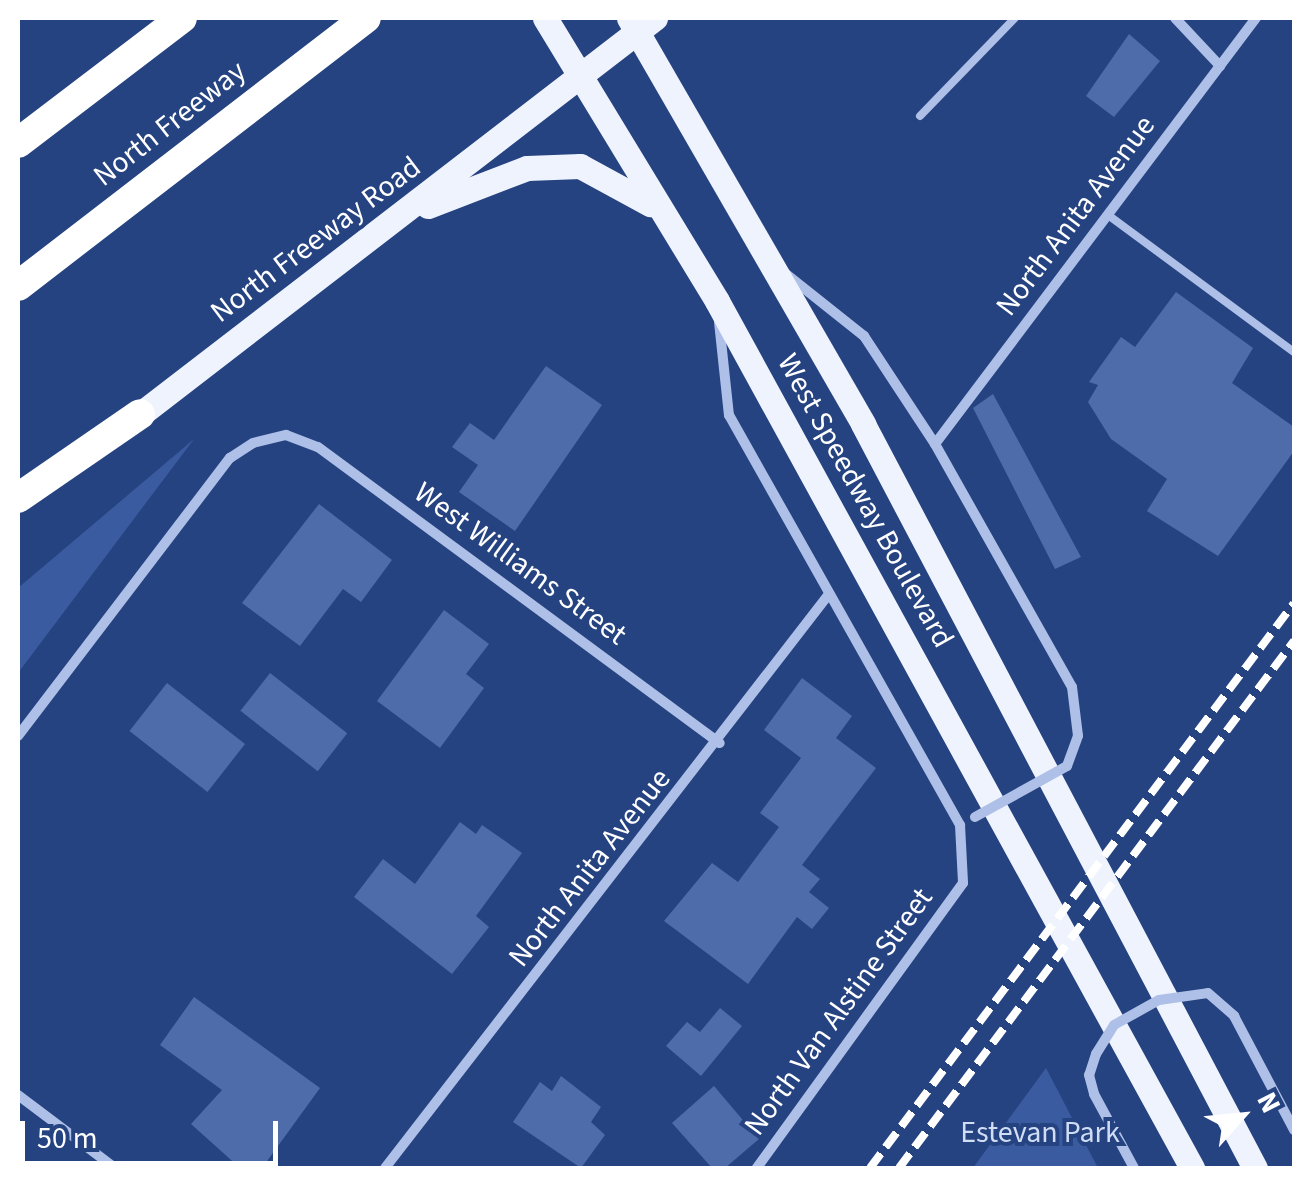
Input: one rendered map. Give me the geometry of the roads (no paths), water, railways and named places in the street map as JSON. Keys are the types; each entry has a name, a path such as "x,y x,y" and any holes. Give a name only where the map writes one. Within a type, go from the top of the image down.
{"highway":[{"path":"18,143 182,18"},
{"name":"North Freeway","path":"18,286 366,18"},
{"path":"18,498 140,414"}],"main road":[{"name":"West Speedway Boulevard","path":"544,18 717,301 1192,1168"},
{"name":"West Speedway Boulevard","path":"640,22 774,265 1255,1168"},
{"name":"North Freeway Road","path":"18,516 140,414 579,76 640,22"},
{"path":"401,216 527,168 580,166 626,186 666,216"}],"street":[{"path":"1176,18 1220,66"},
{"name":"North Anita Avenue","path":"935,444 1256,18"},
{"path":"717,301 729,415 960,825 1067,766 1078,736 1072,687 935,444 864,336 774,265"},
{"name":"West Williams Street","path":"18,736 230,458 252,442 286,435 318,446 720,743"},
{"name":"North Anita Avenue","path":"384,1168 720,743 829,594"},
{"name":"North Van Alstine Street","path":"757,1168 963,883 960,825"},
{"path":"1134,1168 1094,1094 1088,1075 1114,1025 1159,1000 1208,992 1234,1016 1294,1130"},
{"path":"18,1095 115,1168"}],"lane":[{"path":"920,116 1015,18"},
{"path":"1108,215 1294,352"}],"railway":[{"path":"870,1168 1294,603"},
{"path":"899,1168 1294,641"}],"park label":[{"name":"Estevan Park","path":"1040,1133"}]}
